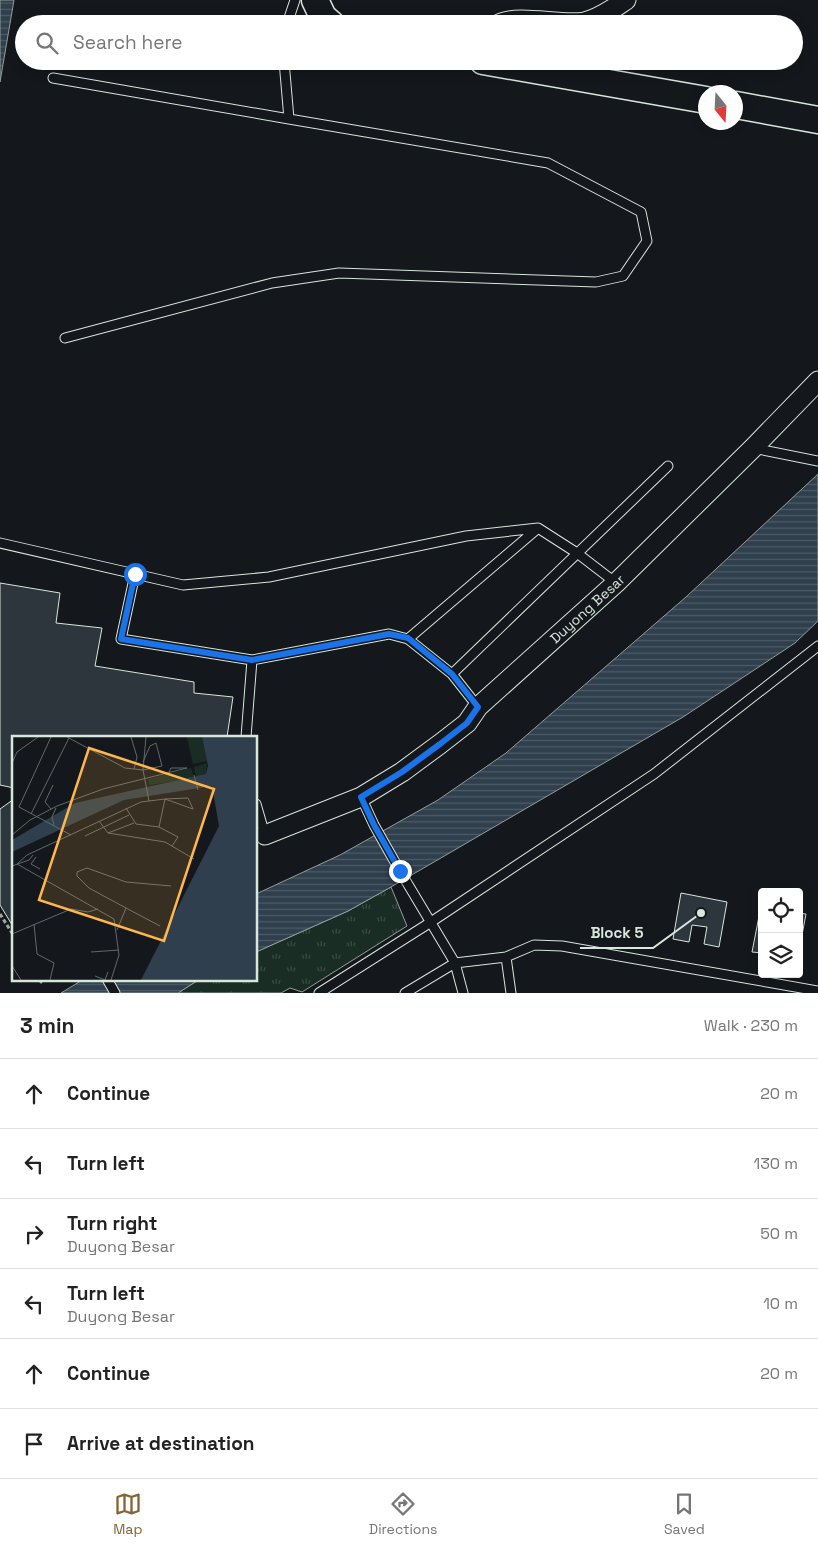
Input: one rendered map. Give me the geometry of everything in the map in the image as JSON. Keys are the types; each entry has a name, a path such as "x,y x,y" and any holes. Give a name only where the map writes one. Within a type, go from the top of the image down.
{"street":[{"path":"315,0 322,15"},
{"path":"600,15 626,0"},
{"path":"534,70 698,99"},
{"path":"743,106 818,120"},
{"name":"Duyong Besar","path":"259,836 361,797 402,772 467,723 478,707 616,583 818,381"}],"lane":[{"path":"290,15 294,0"},
{"path":"285,70 289,119"},
{"path":"52,78 548,163 641,212 647,241 623,276 596,282 339,273 272,283 65,338"},
{"path":"752,448 818,461"},
{"path":"452,674 668,466"},
{"path":"0,543 184,585 269,577 466,536 538,528 577,552 616,583"},
{"path":"408,638 538,528"},
{"path":"135,574 121,639 252,660 389,634 408,638 452,674 478,707"},
{"path":"319,993 431,922 654,774 818,646"},
{"path":"246,736 252,660"},
{"path":"361,797 374,825 400,871 455,963 462,993"},
{"path":"405,993 455,963 506,957 534,945 562,946 818,991"},
{"path":"506,957 510,993"},
{"path":"108,981 115,993"}],"path":[{"path":"0,914 12,933"}],"green space":[{"path":"391,887 407,926 302,992 290,988 281,993 178,993 197,981 258,981 258,951 348,911"}],"water":[{"path":"0,0 14,0 0,82"},
{"path":"818,474 818,621 795,643 683,717 391,887 348,911 258,951 258,893 340,855 438,800 506,753 686,597"},
{"path":"81,981 197,981 178,993 61,993"}],"building":[{"path":"0,583 60,593 56,623 102,628 95,666 194,682 194,693 233,697 227,736 12,736 12,788 0,785"},
{"path":"12,800 12,925 0,905 0,809"},
{"path":"681,893 727,902 719,947 704,944 707,927 692,925 689,942 673,939"},
{"path":"803,914 806,914 803,930"},
{"path":"758,921 758,953 752,952"}],"place":[{"name":"Block 5","path":"701,913"}],"route":[{"path":"135,574 121,639 252,660 389,634 408,638 452,674 478,707 467,723 402,772 361,797 374,825 400,871"}]}
